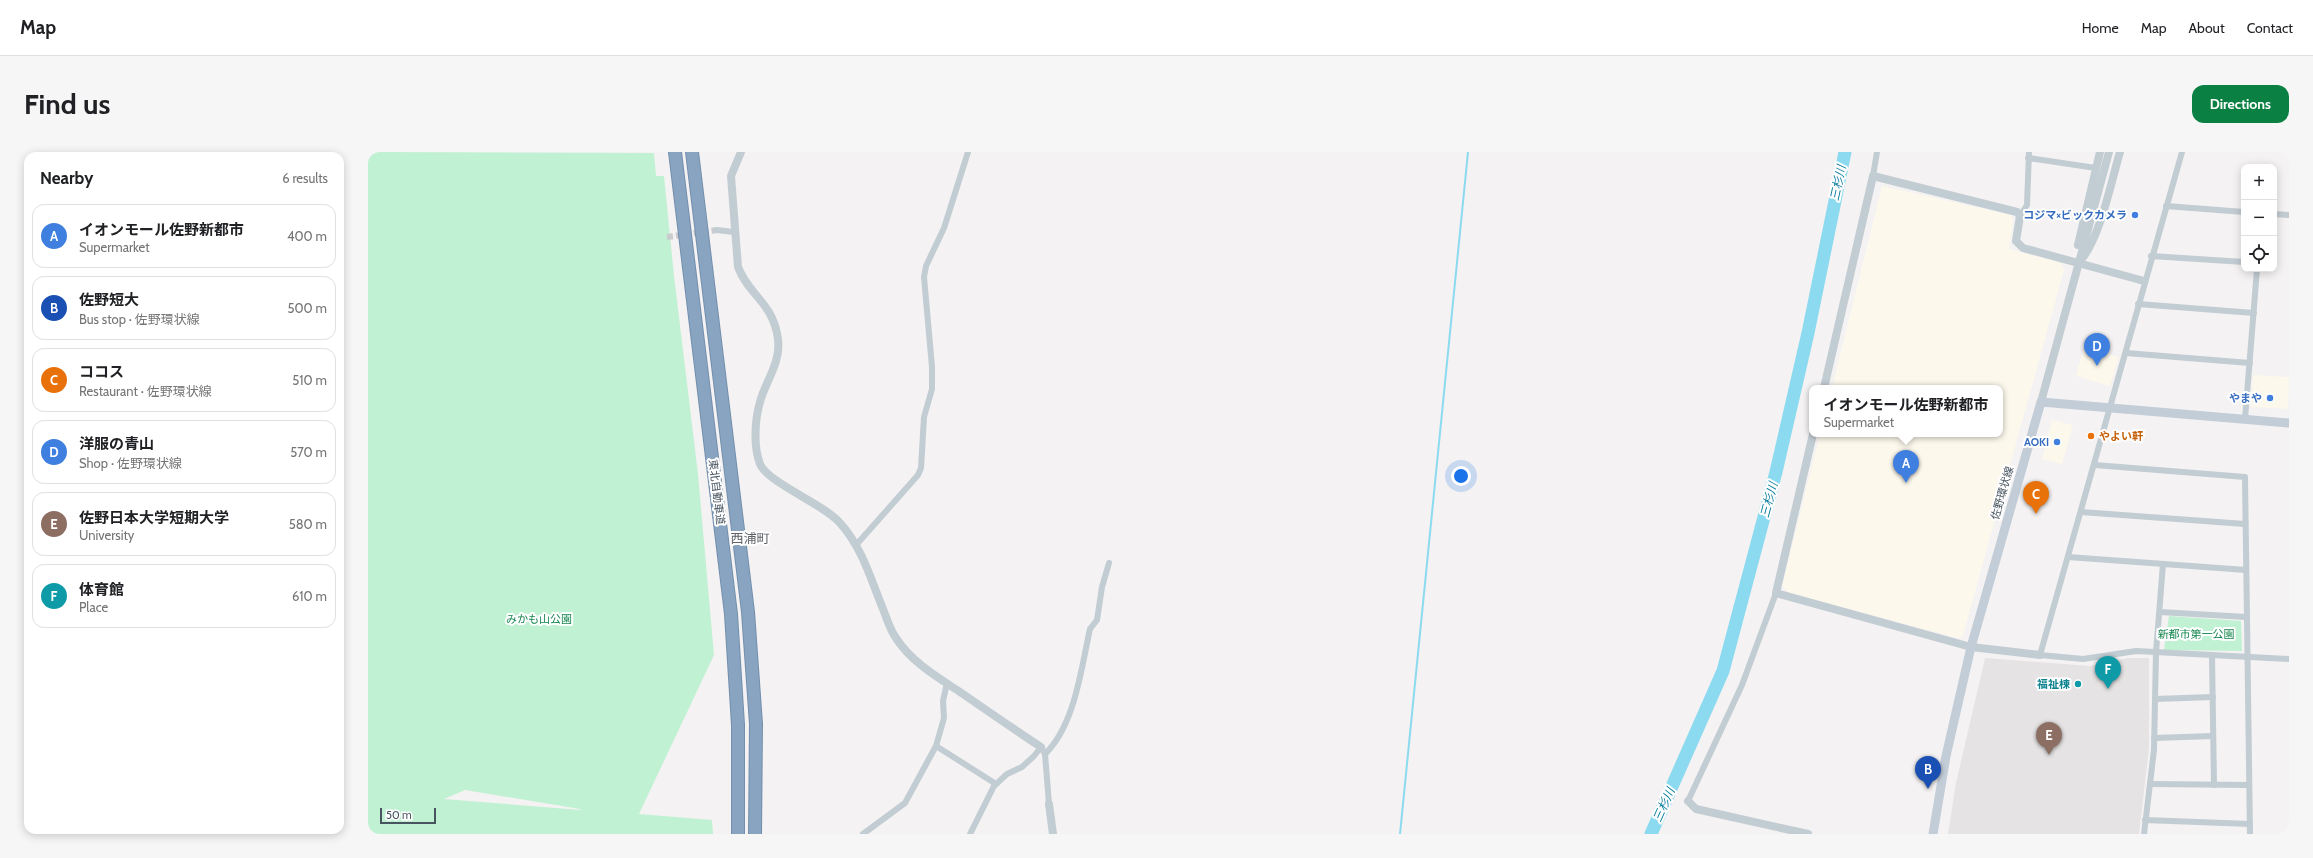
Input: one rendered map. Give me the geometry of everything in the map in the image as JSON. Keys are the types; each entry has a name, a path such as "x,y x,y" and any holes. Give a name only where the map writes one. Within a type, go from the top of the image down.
{"highway":[{"name":"東北自動車道","path":"675,152 731,614 738,725 738,834"},
{"name":"東北自動車道","path":"692,152 748,612 756,724 755,834"}],"main road":[{"path":"2041,402 2289,423"},
{"name":"佐野環状線","path":"1933,834 1946,756 1971,647 2041,402"}],"street":[{"path":"857,544 918,475 921,468 924,417 932,390 932,367 924,277 926,266 944,228 968,152"},
{"path":"1825,385 1873,176 1876,152"},
{"path":"2078,263 2077,251 2100,152"},
{"path":"2041,402 2109,152"},
{"path":"2078,263 2088,252 2102,213 2120,152"},
{"path":"2040,656 2095,465 2151,256 2182,152"},
{"path":"742,153 731,176 734,232 738,267 743,280 768,307 778,339 778,352 775,367 760,401 757,418 756,447 760,464 764,470 787,487 822,508 840,522 857,544 895,637 917,662 1043,751 1053,834"},
{"path":"2096,168 2029,155 2027,205 2020,216 2017,237 2019,245 2144,281"},
{"path":"1873,176 2004,208 2017,212 2020,216"},
{"path":"2166,206 2241,212"},
{"path":"2277,214 2289,215"},
{"path":"718,230 734,232"},
{"path":"2151,256 2241,262"},
{"path":"2245,419 2257,272"},
{"path":"2138,304 2254,313"},
{"path":"2126,353 2250,363"},
{"path":"1808,834 1696,809 1688,801 1742,685 1776,593 1812,437"},
{"path":"2095,465 2245,477 2250,834"},
{"path":"2081,512 2245,524"},
{"path":"2068,557 2246,570"},
{"path":"970,834 996,784 1007,774 1026,764 1043,751 1054,746 1067,724 1090,629 1097,620 1102,587 1109,563"},
{"path":"2144,834 2144,820 2150,784 2154,738 2156,652 2163,564"},
{"path":"1776,593 1971,647 2040,656 2083,659 2136,651 2289,659"},
{"path":"2160,612 2246,617"},
{"path":"2212,655 2214,785"},
{"path":"863,834 905,803 936,746 944,718 943,701 947,683"},
{"path":"2155,699 2213,698"},
{"path":"2154,738 2213,736"},
{"path":"936,746 996,784"},
{"path":"2150,784 2249,785"},
{"path":"2144,820 2250,824"}],"shaded area":[{"path":"1882,186 2011,215 2013,221 2009,249 2061,263 2064,270 1963,635 1958,638 1789,593 1782,586 1819,437 2003,437 2003,385 1833,385"},
{"path":"2084,347 2119,357 2110,386 2076,376"},
{"name":"やまや","path":"2253,375 2289,377 2288,409 2251,407"},
{"name":"AOKI","path":"2052,420 2073,425 2062,464 2042,459"},
{"path":"1985,658 2090,666 2128,658 2149,658 2149,748 2139,834 1948,834 1956,783"}],"green space":[{"name":"みかも山公園","path":"368,152 654,153 656,176 664,176 674,276 698,474 714,655 639,814 712,820 713,834 368,834","holes":["465,790 581,810 444,799"]},
{"name":"新都市第一公園","path":"2169,616 2241,621 2242,651 2164,650"}],"waterway":[{"path":"1400,834 1468,152"},
{"name":"三杉川","path":"1651,834 1723,671 1776,472 1808,333 1845,152"}],"tunnel":[{"path":"667,237 717,230"}],"place":[{"name":"コジマ×ビックカメラ","path":"2135,215"},
{"name":"洋服の青山","path":"2097,366"},
{"name":"やまや","path":"2270,398"},
{"name":"やよい軒","path":"2091,436"},
{"name":"AOKI","path":"2057,442"},
{"name":"イオンモール佐野新都市","path":"1906,483"},
{"name":"ココス","path":"2036,514"},
{"name":"福祉棟","path":"2078,684"},
{"name":"体育館","path":"2108,689"},
{"name":"佐野日本大学短期大学","path":"2049,755"},
{"name":"佐野短大","path":"1928,789"}],"district":[{"name":"西浦町","path":"750,538"}]}
